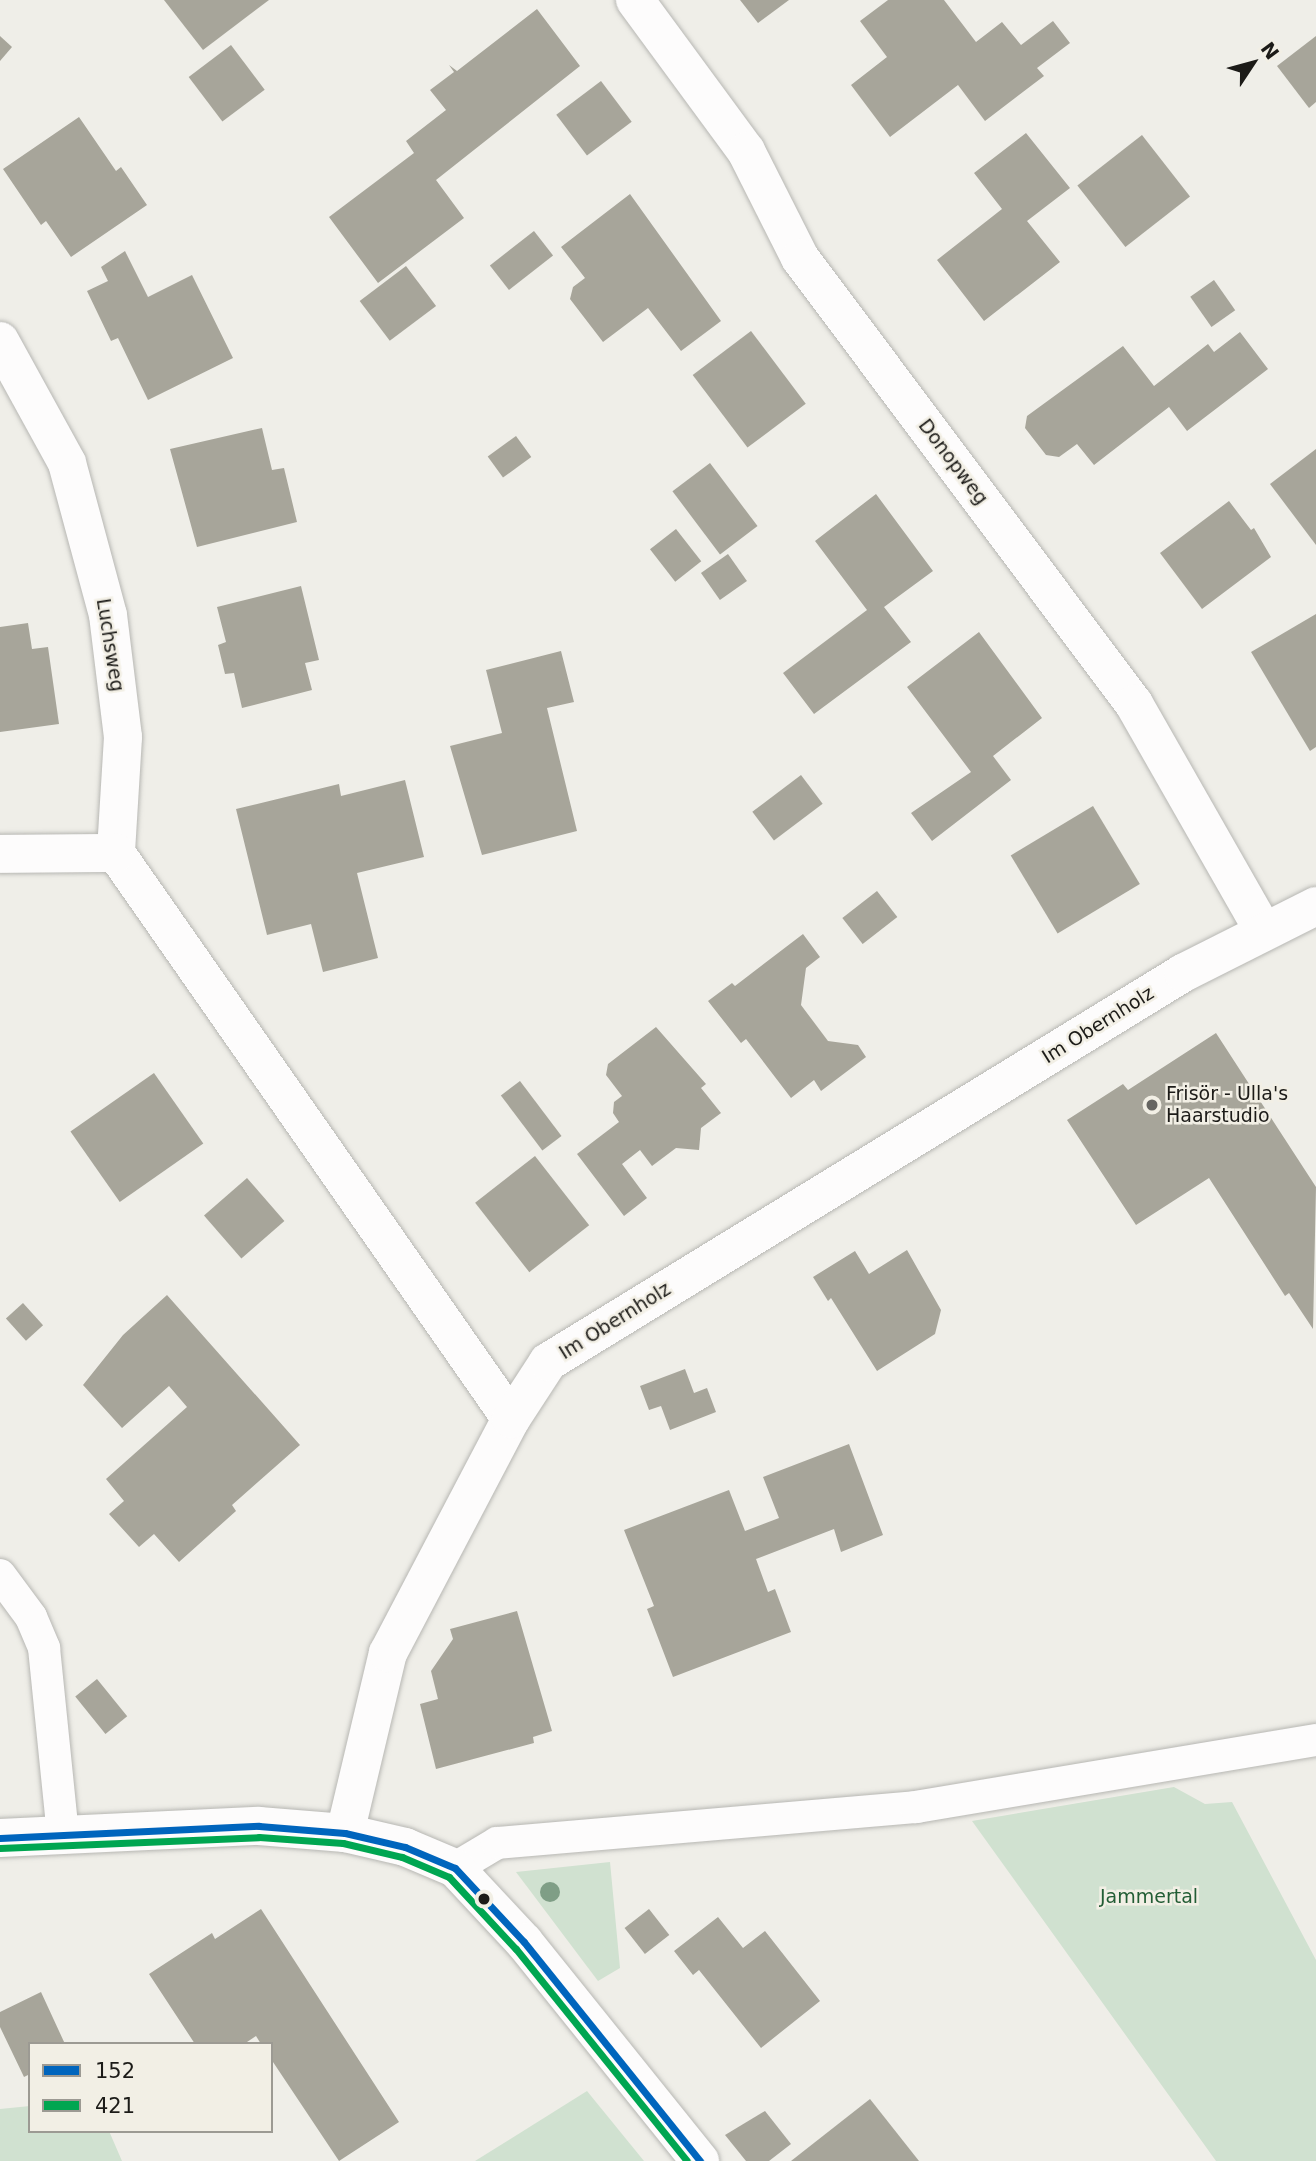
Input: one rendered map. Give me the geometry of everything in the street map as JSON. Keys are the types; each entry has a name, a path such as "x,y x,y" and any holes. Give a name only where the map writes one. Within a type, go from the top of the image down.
{"street":[{"name":"Donopweg","path":"635,0 746,151 800,258 1134,704 1263,930"},
{"name":"Luchsweg","path":"0,341 67,463 108,615 123,737 116,853"},
{"path":"0,854 116,853 511,1419"},
{"name":"Im Obernholz","path":"345,1833 388,1653 511,1419 548,1362 1183,973 1263,930 1316,906"},
{"path":"0,1838 259,1826 345,1833 405,1847 455,1868 524,1942 700,2161"}],"lane":[{"path":"0,1575 31,1617 44,1648 63,1836"},
{"path":"455,1868 497,1843 916,1807 1316,1740"}],"green space":[{"name":"Jammertal","path":"1174,1787 1205,1804 1232,1802 1316,1960 1316,2161 1216,2161 972,1821"},
{"path":"610,1862 620,1968 598,1981 516,1872"},
{"path":"587,2091 644,2161 475,2161"},
{"path":"28,2106 28,2133 110,2133 122,2161 0,2161 0,2109"}],"building":[{"path":"164,0 269,0 203,50"},
{"path":"740,0 789,0 758,23"},
{"path":"888,0 944,0 976,42 1002,22 1021,45 1053,21 1070,43 1037,68 1044,76 985,121 958,85 890,137 851,85 887,57 860,21"},
{"path":"537,9 580,66 436,180 464,218 378,283 329,217 414,153 406,141 446,110 430,90 454,72 449,65 457,71"},
{"path":"0,36 12,47 0,61"},
{"path":"1316,36 1316,102 1309,108 1277,66"},
{"path":"231,45 265,90 222,122 189,77"},
{"path":"601,81 632,122 587,155 556,115"},
{"path":"79,117 116,171 121,167 147,205 71,257 46,221 41,225 3,169"},
{"path":"1026,133 1070,188 1027,221 1060,262 984,321 937,260 1002,209 974,173"},
{"path":"1142,135 1190,196 1125,247 1077,185"},
{"path":"630,194 721,321 681,351 648,308 603,342 570,299 573,287 585,278 561,247"},
{"path":"534,231 553,255 509,290 490,265"},
{"path":"125,251 148,297 192,275 233,358 148,400 118,338 111,341 87,291 108,281 101,267"},
{"path":"406,266 436,306 390,341 360,301"},
{"path":"1214,280 1235,310 1211,327 1190,297"},
{"path":"751,331 806,404 747,448 693,375"},
{"path":"1240,332 1268,369 1187,431 1169,407 1094,465 1077,444 1059,457 1046,455 1025,428 1027,416 1123,346 1154,386 1208,344 1214,352"},
{"path":"262,428 272,470 284,468 297,522 197,547 170,449"},
{"path":"516,436 531,457 503,478 488,457"},
{"path":"1316,449 1316,545 1270,484"},
{"path":"710,463 758,526 720,554 672,491"},
{"path":"876,494 933,571 884,607 911,642 814,714 783,673 867,610 815,541"},
{"path":"1229,501 1251,530 1254,528 1271,557 1202,609 1160,553"},
{"path":"676,529 701,561 675,582 650,549"},
{"path":"728,554 747,581 720,600 701,573"},
{"path":"301,586 319,660 305,663 312,690 242,708 234,673 225,674 218,645 226,642 217,607"},
{"path":"1316,614 1316,747 1310,751 1251,652"},
{"path":"28,623 32,649 48,647 59,724 0,732 0,627"},
{"path":"979,632 1042,718 993,756 1011,780 932,841 911,813 971,772 907,687"},
{"path":"561,651 574,702 547,708 577,831 482,855 450,746 502,733 486,670"},
{"path":"801,775 823,804 774,840 752,812"},
{"path":"405,780 424,857 357,873 378,958 323,972 311,924 267,935 236,809 339,784 341,796"},
{"path":"1093,806 1140,884 1058,933 1011,855"},
{"path":"877,891 897,917 863,944 842,918"},
{"path":"803,934 820,957 806,968 801,1005 828,1041 858,1045 866,1057 821,1091 814,1080 791,1098 746,1039 741,1043 708,1001 732,983 735,986"},
{"path":"656,1027 706,1084 701,1088 721,1113 701,1128 699,1150 676,1148 652,1166 640,1150 622,1164 647,1198 624,1216 577,1154 619,1122 613,1113 614,1102 622,1096 606,1075 608,1064"},
{"path":"1216,1033 1316,1187 1313,1329 1289,1293 1285,1296 1209,1178 1136,1225 1067,1120 1123,1084 1128,1090"},
{"path":"154,1073 203,1143 120,1202 70,1132"},
{"path":"520,1081 562,1136 542,1151 501,1095"},
{"path":"535,1156 589,1225 529,1272 475,1203"},
{"path":"247,1178 284,1221 241,1258 204,1215"},
{"path":"907,1250 941,1310 935,1334 877,1371 831,1298 828,1301 813,1277 855,1251 869,1274"},
{"path":"167,1295 300,1445 232,1505 236,1511 179,1562 154,1534 139,1547 109,1514 124,1501 106,1479 187,1407 169,1386 122,1428 83,1385 123,1335"},
{"path":"23,1303 43,1325 26,1341 6,1318"},
{"path":"685,1369 694,1393 707,1388 716,1412 670,1430 661,1406 649,1410 640,1386"},
{"path":"849,1444 883,1535 841,1552 834,1529 756,1559 768,1592 775,1589 791,1632 673,1677 647,1609 654,1606 624,1530 729,1490 745,1531 779,1518 763,1477"},
{"path":"517,1611 552,1731 533,1737 534,1743 436,1769 420,1704 438,1699 431,1671 453,1639 450,1629"},
{"path":"97,1679 127,1716 105,1734 75,1697"},
{"path":"261,1909 399,2122 339,2161 273,2062 273,2042 260,2042 256,2036 247,2042 194,2042 149,1974 212,1933 215,1939"},
{"path":"649,1909 669,1935 645,1954 625,1928"},
{"path":"718,1917 743,1948 765,1931 820,2001 761,2048 699,1970 693,1975 674,1951"},
{"path":"41,1992 64,2042 28,2042 28,2075 24,2077 0,2027 0,2012"},
{"path":"870,2099 919,2161 791,2161"},
{"path":"765,2111 791,2144 769,2161 746,2161 725,2135"}],"transit line":[{"name":"152","path":"0,1838 259,1826 345,1833 405,1847 455,1868 524,1942 700,2161"},
{"name":"421","path":"0,1848 259,1837 343,1843 402,1857 449,1877 516,1949 687,2161"}],"place":[{"name":"Frisör - Ulla's Haarstudio","path":"1152,1105"}]}
